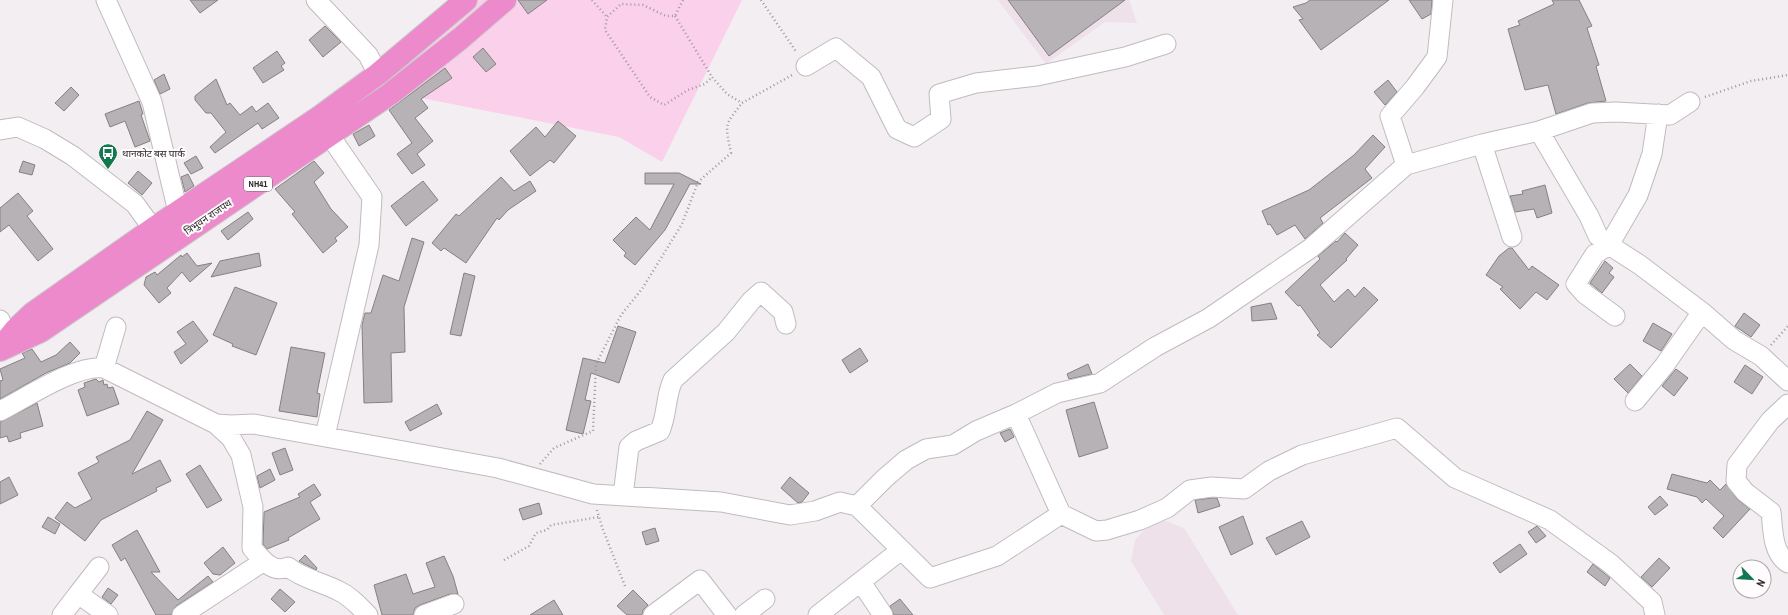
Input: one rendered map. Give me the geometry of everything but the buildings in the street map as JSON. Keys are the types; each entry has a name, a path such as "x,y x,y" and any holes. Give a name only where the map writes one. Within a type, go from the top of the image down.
{"highway":[{"name":"त्रिभुवन राजपथ","path":"160,237 178,212 318,118 378,74 466,0"},
{"name":"त्रिभुवन राजपथ","path":"2,340 33,313 330,136 408,81 505,0"}],"street":[{"path":"106,0 152,102 178,212"},
{"path":"316,0 368,55 378,74"},
{"path":"1406,165 1390,116 1415,87 1437,57 1443,0"},
{"path":"806,66 836,48 871,77 897,129 914,137 941,119 939,94 976,83 1037,76 1125,57 1166,44"},
{"path":"857,506 885,478 906,460 926,449 953,445 976,431 1016,414 1057,393 1100,383 1155,347 1209,318 1311,248 1406,165 1482,144 1539,131 1592,113 1616,112 1670,115 1690,102"},
{"path":"1615,316 1585,294 1576,284 1595,254 1609,246 1638,195 1652,154 1658,114"},
{"path":"0,130 18,127 45,139 67,153 135,204 160,237"},
{"path":"1539,131 1589,216 1598,236 1609,246 1640,265 1702,312 1734,340 1761,356 1788,381"},
{"path":"325,436 370,245 372,197 330,136"},
{"path":"1482,144 1512,238"},
{"path":"623,496 629,447 636,441 660,431 666,417 668,389 673,380 726,332 751,301 761,292 783,312 786,324"},
{"path":"1635,401 1664,366 1702,312"},
{"path":"104,368 116,327"},
{"path":"0,411 82,369 94,367 104,368 216,424 231,438 241,455 253,507 252,548 272,568 282,570 288,567 297,574 340,591 368,615"},
{"path":"1788,404 1770,421 1737,465 1736,481 1745,492 1771,512 1775,542 1780,558 1788,563"},
{"path":"1016,414 1061,514 1096,531 1107,530 1140,520 1167,508 1190,490 1212,487 1244,489 1269,471 1302,455 1397,428 1455,478 1550,520 1611,564 1652,602 1655,615"},
{"path":"216,424 231,426 254,424 498,468 593,494 721,502 790,515 814,512 840,502 857,506 930,578 997,556 1061,514"},
{"path":"818,615 901,550"},
{"path":"182,615 264,560"},
{"path":"62,615 99,567"},
{"path":"653,615 700,580 728,615"},
{"path":"861,582 883,615"},
{"path":"78,594 108,615"},
{"path":"744,615 765,599"},
{"path":"424,615 454,604"}],"path":[{"path":"592,0 607,17"},
{"path":"675,16 683,0"},
{"path":"531,477 536,468 554,448 593,431 596,364 621,315 642,289 682,224 698,182 731,153 726,128 730,119 742,103 806,66 761,0"},
{"path":"675,16 666,16 643,5 621,4 607,17 605,30 650,96 664,105 688,90 705,84 712,77"},
{"path":"675,16 712,77 727,94 742,103"},
{"path":"1690,102 1751,81 1788,75"},
{"path":"1761,356 1788,326"},
{"path":"593,494 599,517 626,586"},
{"path":"504,560 529,546 536,533 547,530 551,525 599,517"}],"shaded area":[{"path":"452,0 742,0 662,162 619,137 356,85"},
{"path":"998,0 1129,0 1137,23 1105,22 1046,64"},
{"path":"1166,521 1184,528 1238,615 1164,615 1131,561 1135,540 1148,526"}],"place":[{"name":"थानकोट बस पार्क","path":"108,170"}]}
